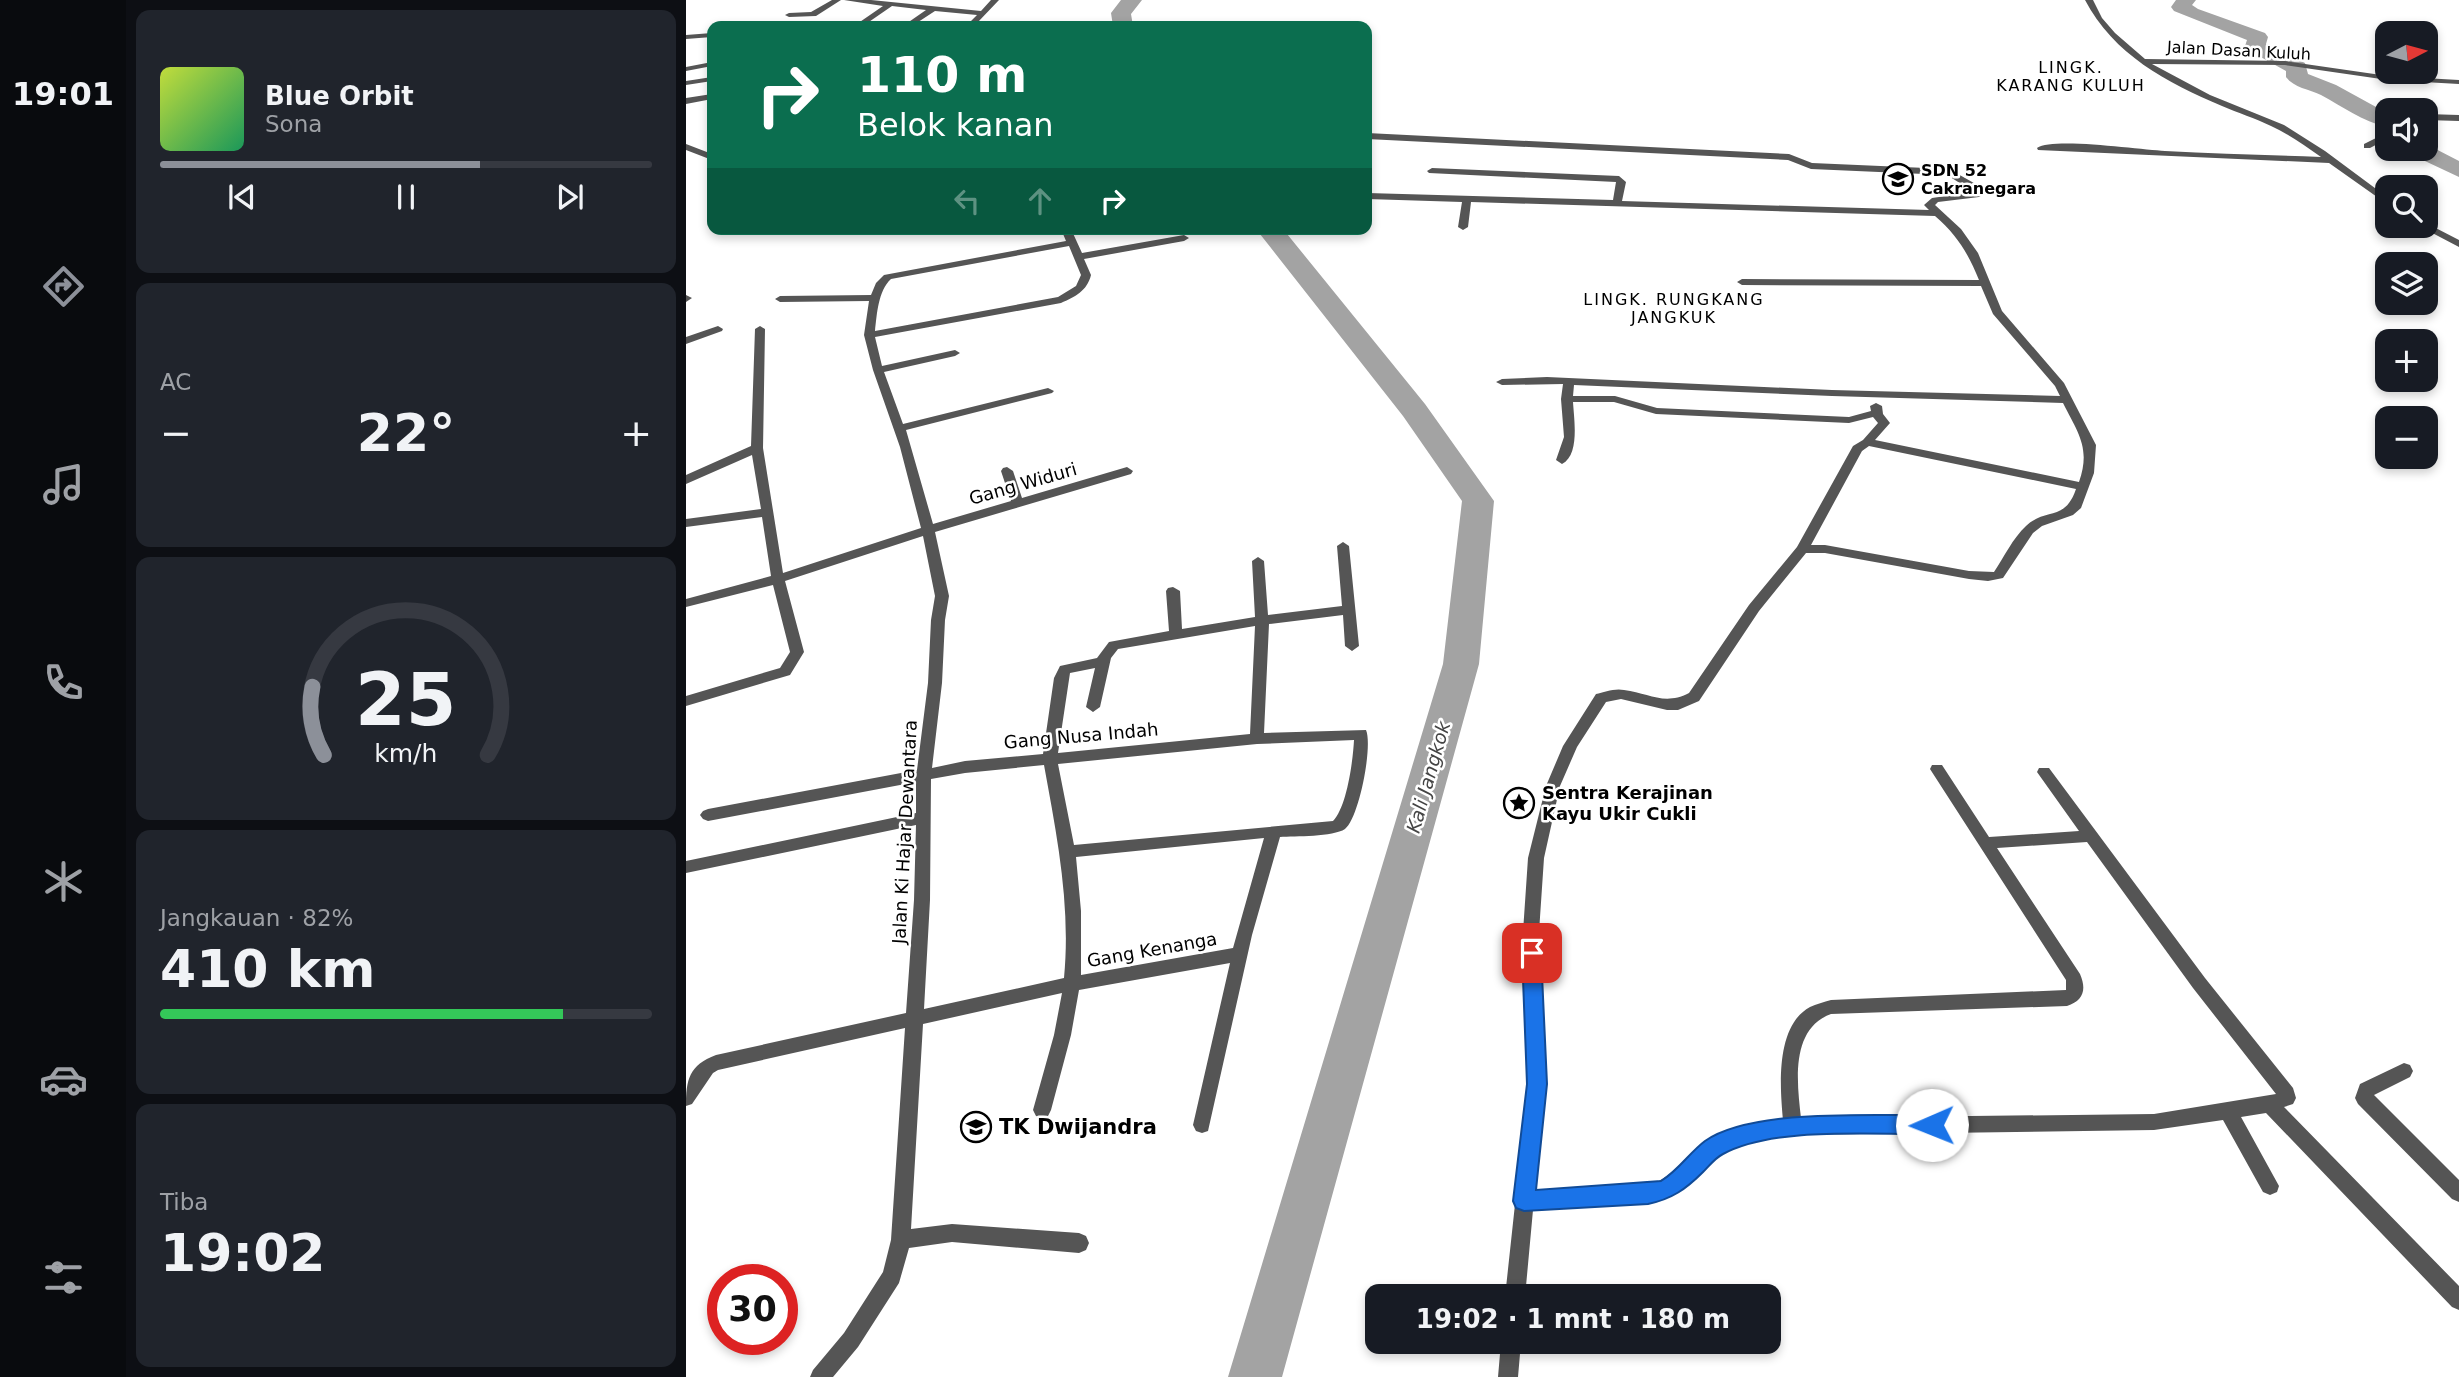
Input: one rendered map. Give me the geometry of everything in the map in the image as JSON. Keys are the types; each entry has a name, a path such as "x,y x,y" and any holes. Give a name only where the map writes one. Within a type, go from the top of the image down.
{"street":[{"path":"789,15 813,14 836,0"},
{"path":"848,0 983,13"},
{"path":"975,21 995,0"},
{"path":"2089,0 2095,15 2109,33 2143,61 2221,102 2280,127 2375,193"},
{"path":"865,21 889,5"},
{"path":"914,21 932,9"},
{"path":"686,37 707,35"},
{"name":"Jalan Dasan Kuluh","path":"2143,61 2286,63 2388,78 2459,82"},
{"path":"686,69 707,65"},
{"path":"686,83 707,80"},
{"path":"686,101 707,98"},
{"path":"2438,117 2459,118"},
{"path":"1372,136 1789,157 1811,166 1949,172 1978,189 1979,194 1973,196 1931,201 1929,205 1958,231 1973,253 1997,312 2060,385 2068,400 2090,445 2088,473 2077,505 2069,512 2038,523 2029,530 2003,570 1988,578 1802,548"},
{"path":"2367,146 2375,142"},
{"path":"686,147 707,155"},
{"path":"2042,148 2070,147 2136,153 2329,160"},
{"path":"1432,170 1619,179 1621,182 1618,203"},
{"path":"1372,196 1939,214"},
{"path":"1463,227 1467,199"},
{"path":"2438,233 2459,244"},
{"path":"869,335 1064,298 1079,289 1086,279 1068,235"},
{"path":"1078,257 1184,238"},
{"name":"Jalan Ki Hajar Dewantara","path":"820,1377 851,1340 892,1276 901,1240 922,900 924,773 942,596 928,530 900,428 878,370 869,335 869,324 875,298 885,279 1070,243"},
{"path":"1742,282 1986,283"},
{"path":"780,299 875,298"},
{"path":"686,341 718,329"},
{"path":"686,701 785,672 797,652 778,579 757,448 760,329"},
{"path":"878,370 955,353"},
{"path":"1502,382 1569,381 2068,400"},
{"path":"1562,460 1570,437 1567,399 1569,381"},
{"path":"900,428 1048,391"},
{"path":"1516,1284 1537,1084 1531,932 1536,858 1553,786 1570,746 1593,707 1608,694 1621,694 1667,705 1678,705 1695,697 1748,616 1802,548 1862,445 1884,423 1877,413 1876,394"},
{"path":"1567,399 1615,399 1646,409 1667,412 1849,419 1877,413"},
{"path":"1862,445 2083,488"},
{"path":"686,480 757,448"},
{"path":"1007,471 1018,503"},
{"name":"Gang Widuri","path":"686,603 778,579 928,530 1127,471"},
{"path":"686,523 769,512"},
{"path":"1343,546 1352,646"},
{"path":"1257,739 1262,620 1258,561"},
{"path":"1173,591 1175,634"},
{"path":"1093,707 1103,662 1114,645 1262,620 1349,610"},
{"name":"Gang Kenanga","path":"1072,984 1072,882 1050,758 1062,672 1070,667 1103,662"},
{"name":"Gang Nusa Indah","path":"708,815 924,773 1050,758 1257,739 1361,734 1362,746 1343,821 1334,827 1274,831"},
{"path":"1793,1127 1790,1104 1791,1060 1803,1021 1818,1010 1830,1007 2067,999 2076,994 2074,979 1937,769"},
{"path":"1524,1201 1657,1192 1673,1187 1700,1158 1727,1141 1793,1127 2154,1122 2269,1104 2287,1098 2287,1094 2205,990 2044,772"},
{"path":"686,867 923,817"},
{"path":"1068,852 1274,831 1240,954 1202,1125"},
{"path":"1987,843 2092,836"},
{"name":"Gang Kenanga","path":"686,1098 707,1067 716,1063 1072,984 1240,954"},
{"path":"1042,1110 1072,984"},
{"path":"2404,1071 2366,1090 2364,1097 2459,1193"},
{"path":"2269,1104 2459,1300"},
{"path":"2227,1110 2270,1186"},
{"path":"901,1240 952,1233 1079,1242"},
{"path":"1508,1377 1510,1354"}],"waterway":[{"name":"Kali Jangkok","path":"1122,21 1121,13 1132,0"},
{"path":"2186,0 2181,7 2258,37 2255,46 2297,68 2297,77 2328,90 2375,116"},
{"path":"2438,159 2459,170"},
{"name":"Kali Jangkok","path":"1255,1377 1461,664 1478,501 1414,410 1274,235"}],"place":[{"name":"SDN 52 Cakranegara","path":"1898,179"},
{"name":"Sentra Kerajinan Kayu Ukir Cukli","path":"1519,803"},
{"name":"TK Dwijandra","path":"976,1127"}],"district":[{"name":"LINGK. KARANG KULUH","path":"2071,76"},
{"name":"LINGK. RUNGKANG JANGKUK","path":"1674,308"}],"route":[{"path":"1532,953 1537,1084 1524,1201 1648,1194 1665,1190 1679,1182 1700,1158 1713,1148 1742,1136 1793,1127 1932,1125"}]}
